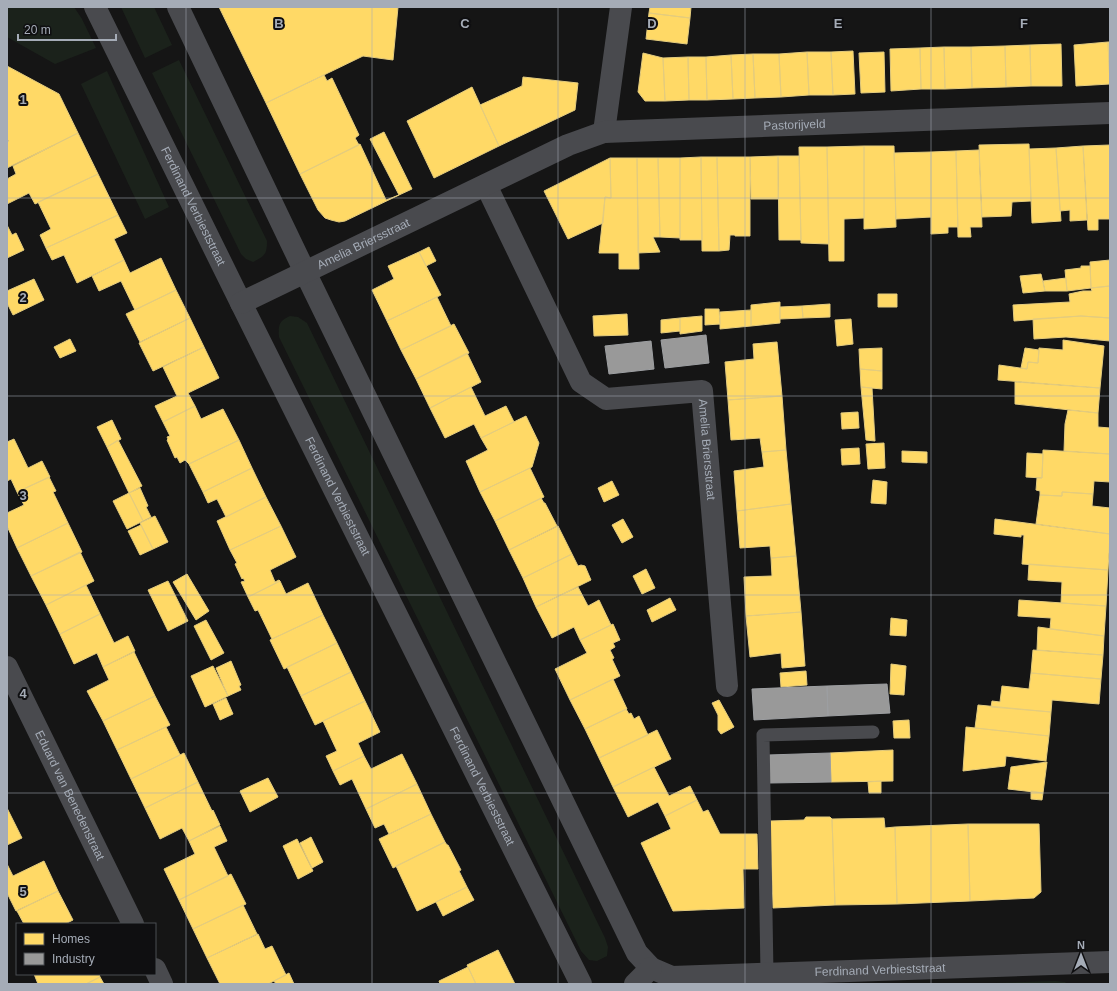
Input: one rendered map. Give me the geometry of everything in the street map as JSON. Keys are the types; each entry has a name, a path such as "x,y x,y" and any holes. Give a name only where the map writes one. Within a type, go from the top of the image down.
{"street":[{"name":"Ferdinand Verbieststraat","path":"95,7 241,303 582,984"},
{"name":"Ferdinand Verbieststraat","path":"178,7 305,272 637,953 652,968 672,977 1110,962"},
{"path":"604,132 621,7"},
{"name":"Pastorijveld","path":"604,132 1110,114"},
{"name":"Amelia Briersstraat","path":"241,303 568,145 604,132"},
{"name":"Amelia Briersstraat","path":"486,185 581,382 606,399 702,391 727,686"},
{"name":"Eduard van Benedenstraat","path":"7,667 133,923"},
{"path":"635,984 652,968"},
{"path":"156,971 162,984"}],"lane":[{"path":"767,973 764,735 873,732"}],"shaded area":[{"path":"7,7 74,7 82,19 96,48 55,64 7,37"},
{"path":"121,7 154,7 172,45 145,58"},
{"path":"179,60 267,241 266,252 253,262 246,259 241,254 152,73"},
{"path":"107,71 169,207 145,219 81,84"},
{"path":"290,316 298,317 307,323 605,938 608,947 607,956 597,961 589,960 581,951 279,337 281,322"},
{"path":"1065,982 1067,984 964,984"}],"building: Homes":[{"path":"219,7 398,7 393,60 363,56 266,103"},
{"path":"650,7 691,7 690,18 649,13"},
{"path":"649,13 690,18 687,44 646,39"},
{"path":"1108,42 1110,42 1110,83"},
{"path":"1108,42 1110,84 1076,86 1074,45"},
{"path":"1061,44 1062,86 1031,86 1030,45"},
{"path":"1030,45 1031,86 1006,87 1005,46"},
{"path":"1005,46 1006,87 972,88 971,47"},
{"path":"944,47 971,47 972,88 945,89"},
{"path":"944,47 945,89 921,89 920,48"},
{"path":"920,48 921,89 891,91 890,49"},
{"path":"853,51 855,94 833,95 831,52"},
{"path":"807,52 831,52 833,95 809,95"},
{"path":"807,52 809,95 781,97 779,54"},
{"path":"884,52 885,92 861,93 859,53"},
{"path":"643,53 663,58 665,101 645,101 638,92"},
{"path":"753,54 779,54 781,97 755,98"},
{"path":"753,54 755,98 733,99 731,55"},
{"path":"731,55 733,99 707,100 706,57"},
{"path":"688,57 706,57 707,100 689,100"},
{"path":"688,57 689,100 665,101 663,58"},
{"path":"7,66 59,94 78,133 7,168 7,143 9,141 7,140"},
{"path":"324,75 327,81 332,78 359,135 355,138 359,145 300,174 266,103"},
{"path":"523,77 578,83 575,110 499,146 480,105 522,86"},
{"path":"472,87 499,146 434,178 407,121"},
{"path":"384,132 412,189 399,195 370,139"},
{"path":"78,133 98,174 35,204 29,193 7,204 7,179 16,174 13,166"},
{"path":"360,144 386,200 399,195 345,221 339,222 325,218 318,210 300,174"},
{"path":"1029,144 1031,201 1012,202 1011,216 982,217 979,145"},
{"path":"1110,145 1110,219 1098,219 1098,230 1088,230 1083,146"},
{"path":"864,146 894,146 896,227 864,229"},
{"path":"864,146 864,218 844,219 844,261 829,261 827,147"},
{"path":"1083,146 1087,220 1070,221 1070,210 1060,211 1056,148"},
{"path":"799,147 827,147 829,244 801,243"},
{"path":"1056,148 1061,221 1032,223 1029,149"},
{"path":"979,150 982,227 970,227 971,237 958,237 956,151"},
{"path":"956,151 958,227 948,227 948,233 931,234 931,152"},
{"path":"931,152 931,217 896,219 894,153"},
{"path":"778,156 799,156 801,240 779,240"},
{"path":"778,156 778,199 751,199 750,157"},
{"path":"701,157 717,157 719,251 702,251"},
{"path":"701,157 702,240 680,240 680,158"},
{"path":"717,157 750,157 750,236 730,235 729,250 719,251"},
{"path":"610,158 637,158 639,269 619,269 619,253 599,253 605,197 611,198"},
{"path":"610,158 611,198 605,197 603,223 568,239 544,191"},
{"path":"637,158 658,158 660,237 653,237 660,252 638,253"},
{"path":"658,158 680,158 680,238 660,237"},
{"path":"98,174 118,215 46,248 40,235 51,229 38,202"},
{"path":"118,215 127,233 114,239 124,260 77,283 64,255 52,260 46,248"},
{"path":"7,225 12,235 16,233 24,250 7,258"},
{"path":"429,247 436,261 426,266 419,252"},
{"path":"419,252 441,295 387,321 372,290 394,279 388,266"},
{"path":"161,258 176,290 135,310 121,281 99,291 92,276 124,260 130,273"},
{"path":"1110,260 1110,286 1091,288 1090,262"},
{"path":"1081,266 1090,266 1091,288 1067,291 1065,270 1081,268"},
{"path":"1041,274 1045,291 1023,293 1020,276"},
{"path":"1066,278 1067,291 1045,291 1043,281"},
{"path":"34,279 44,300 13,315 7,303 7,291"},
{"path":"1110,286 1110,318 1081,316 1014,321 1013,305 1070,302 1069,294 1092,291 1091,288"},
{"path":"176,290 190,318 140,342 126,314"},
{"path":"878,294 897,294 897,307 878,307"},
{"path":"437,297 451,326 401,350 387,321"},
{"path":"780,302 780,323 751,326 751,305"},
{"path":"830,304 830,317 803,318 802,306"},
{"path":"802,306 803,318 780,319 780,307"},
{"path":"705,309 719,309 720,324 705,325"},
{"path":"751,310 751,326 720,329 720,312"},
{"path":"627,314 628,335 594,336 593,316"},
{"path":"702,316 702,331 680,334 680,318"},
{"path":"1081,316 1110,318 1110,341 1066,337 1034,339 1033,319"},
{"path":"190,318 204,347 153,371 139,343"},
{"path":"680,318 680,331 661,333 661,320"},
{"path":"851,319 853,344 837,346 835,320"},
{"path":"454,324 469,353 416,379 401,350"},
{"path":"70,339 76,351 60,358 54,347"},
{"path":"1063,340 1104,346 1100,388 998,380 999,365 1027,369 1028,362 1038,363 1039,348 1063,350"},
{"path":"777,342 782,396 728,400 725,362 754,359 753,344"},
{"path":"204,347 219,378 188,393 195,406 163,422 155,406 177,396 163,367"},
{"path":"882,348 882,371 860,369 859,349"},
{"path":"1025,348 1039,350 1038,363 1028,362 1027,369 1021,368"},
{"path":"467,353 481,382 430,408 416,379"},
{"path":"860,369 882,371 882,389 861,387"},
{"path":"1015,382 1100,388 1098,413 1015,404"},
{"path":"471,387 485,416 506,406 514,422 481,438 474,424 445,438 430,408"},
{"path":"861,387 872,388 875,441 866,440"},
{"path":"782,396 786,450 762,452 760,438 731,440 728,400"},
{"path":"195,406 201,419 223,409 239,440 189,464 185,460 180,463 177,457 175,458 167,440 167,437 170,436 163,422"},
{"path":"1068,410 1098,413 1098,427 1110,428 1110,454 1064,451 1065,424"},
{"path":"858,412 859,428 842,429 841,413"},
{"path":"526,416 539,443 532,467 480,492 466,461 488,450 481,438"},
{"path":"112,420 121,439 107,447 97,427"},
{"path":"14,439 28,468 42,461 50,477 17,492 11,479 7,481 7,442"},
{"path":"118,440 142,486 129,493 107,447"},
{"path":"239,440 252,468 203,492 189,464"},
{"path":"884,443 885,468 868,469 866,444"},
{"path":"859,448 860,464 842,465 841,449"},
{"path":"786,450 791,504 737,511 734,471 764,467 762,452"},
{"path":"1043,450 1110,454 1110,482 1094,481 1093,494 1062,492 1062,496 1040,495 1040,491 1036,490 1037,478 1042,478"},
{"path":"902,451 927,452 927,463 902,462"},
{"path":"1027,453 1043,454 1042,478 1026,477"},
{"path":"252,468 266,497 226,517 217,499 208,503 203,492"},
{"path":"530,468 544,497 495,521 480,492"},
{"path":"49,477 56,491 53,492 68,523 17,548 7,526 7,513 24,505 17,492"},
{"path":"873,480 887,482 886,504 871,503"},
{"path":"612,481 619,495 604,502 598,488"},
{"path":"140,488 151,517 143,521 129,493"},
{"path":"1062,492 1093,494 1092,506 1110,508 1110,534 1036,524 1040,495 1062,496"},
{"path":"129,493 143,521 127,529 113,501"},
{"path":"266,497 281,526 230,550 217,521"},
{"path":"541,498 557,526 509,550 495,521"},
{"path":"791,504 796,556 771,558 770,546 740,548 737,511"},
{"path":"155,516 168,542 153,549 140,523"},
{"path":"623,519 633,537 622,543 612,525"},
{"path":"995,519 1110,534 1108,570 1022,564 1024,535 1021,535 1021,537 994,534"},
{"path":"68,523 82,552 31,576 17,548"},
{"path":"141,525 153,549 140,555 128,531"},
{"path":"281,526 296,557 270,570 275,582 280,581 248,597 241,582 245,581 243,578 242,579 235,564 237,563 230,550"},
{"path":"558,526 572,554 523,578 509,550"},
{"path":"80,552 94,581 46,605 31,576"},
{"path":"572,554 578,566 585,566 591,580 536,607 523,578"},
{"path":"796,556 801,612 746,616 744,577 772,576 771,558"},
{"path":"1029,564 1108,570 1106,606 1061,603 1062,582 1028,580"},
{"path":"646,569 655,588 642,594 633,576"},
{"path":"187,574 209,611 196,620 173,582"},
{"path":"168,581 188,621 168,631 148,590"},
{"path":"280,581 286,594 308,583 323,615 272,639 258,610 255,611 248,597"},
{"path":"86,585 100,614 60,634 46,605"},
{"path":"578,587 588,606 599,600 611,625 580,640 574,627 552,638 536,607"},
{"path":"670,598 676,610 652,622 647,610"},
{"path":"1019,600 1106,606 1104,636 1050,629 1051,618 1018,616"},
{"path":"801,612 805,666 782,668 781,653 750,657 746,616"},
{"path":"100,614 114,643 128,636 135,651 103,667 97,653 74,664 60,634"},
{"path":"323,615 337,643 284,669 270,640"},
{"path":"891,618 907,620 906,636 890,635"},
{"path":"206,620 224,653 211,660 194,626"},
{"path":"613,624 620,640 613,643 615,647 610,650 614,658 612,659 620,676 570,700 555,669 587,653 580,640"},
{"path":"1038,627 1104,636 1103,655 1037,650"},
{"path":"337,643 351,672 301,696 287,667"},
{"path":"1033,650 1103,655 1101,679 1031,673"},
{"path":"134,652 155,696 103,721 87,691 109,680 103,667"},
{"path":"231,661 241,685 239,686 241,690 228,696 216,668"},
{"path":"891,664 906,666 904,695 890,694"},
{"path":"213,666 228,696 205,707 191,676"},
{"path":"806,671 807,685 781,687 780,673"},
{"path":"351,672 365,701 315,725 301,696"},
{"path":"1031,673 1101,679 1099,704 1052,700 1051,712 991,707 992,701 1000,702 1002,686 1029,689"},
{"path":"613,679 627,709 585,729 570,700"},
{"path":"155,696 170,725 117,750 103,721"},
{"path":"226,698 233,714 220,720 213,704"},
{"path":"719,700 734,727 721,734 718,730 718,715 712,703"},
{"path":"365,701 380,732 358,743 364,756 333,771 326,756 337,751 323,721"},
{"path":"978,705 1051,712 1049,736 975,728"},
{"path":"626,709 629,714 631,713 634,719 639,716 648,735 599,758 585,729"},
{"path":"909,720 910,738 894,738 893,721"},
{"path":"166,727 180,755 131,779 117,750"},
{"path":"966,727 1049,736 1046,761 1006,756 1005,766 963,771"},
{"path":"657,730 671,759 613,787 599,758"},
{"path":"893,750 893,781 831,782 830,753"},
{"path":"184,753 198,782 145,808 131,779"},
{"path":"402,754 417,784 366,809 352,779 340,785 333,771 364,756 371,769"},
{"path":"1047,762 1043,793 1008,789 1011,767"},
{"path":"654,767 669,796 690,786 697,800 665,816 658,802 628,817 613,787"},
{"path":"268,778 278,797 250,812 240,791"},
{"path":"881,781 881,793 869,793 868,782"},
{"path":"198,782 220,825 189,841 182,828 160,839 145,808"},
{"path":"417,784 431,814 389,834 384,824 375,828 366,809"},
{"path":"1031,791 1043,793 1042,800 1031,799"},
{"path":"697,800 703,812 708,810 720,834 757,834 758,869 743,869 744,908 673,911 641,843 671,829 665,816"},
{"path":"7,808 22,838 7,845"},
{"path":"431,814 445,842 393,868 379,839"},
{"path":"806,817 830,817 832,819 835,905 773,908 770,821 804,820"},
{"path":"884,818 885,828 895,827 897,904 835,905 832,819"},
{"path":"968,824 970,901 897,904 895,827"},
{"path":"968,824 1039,824 1041,892 1034,898 970,901"},
{"path":"220,826 227,841 214,847 228,876 179,900 164,869 195,854 189,841"},
{"path":"311,837 323,862 312,868 300,843"},
{"path":"297,839 313,871 298,879 283,846"},
{"path":"445,842 461,870 459,871 467,887 417,911 396,866"},
{"path":"44,861 58,891 16,911 7,893 7,864 13,876"},
{"path":"231,874 246,904 193,929 179,900"},
{"path":"467,887 474,900 443,916 436,902"},
{"path":"58,891 73,920 67,923 23,923 17,911"},
{"path":"243,905 257,934 207,958 193,929"},
{"path":"258,934 265,949 272,946 286,975 268,984 220,984 207,958"},
{"path":"498,950 515,984 476,984 467,965"},
{"path":"468,967 476,984 440,984 439,981"},
{"path":"289,973 294,984 276,984 274,981"},
{"path":"34,975 99,975 100,977 86,984 38,984"},
{"path":"100,977 104,984 86,984"}],"building: Industry":[{"path":"706,335 709,363 665,368 661,340"},
{"path":"651,341 654,369 609,374 605,346"},
{"path":"887,684 890,713 828,716 827,686"},
{"path":"827,686 828,716 754,720 752,689"},
{"path":"830,753 831,782 769,783 768,755"}]}
